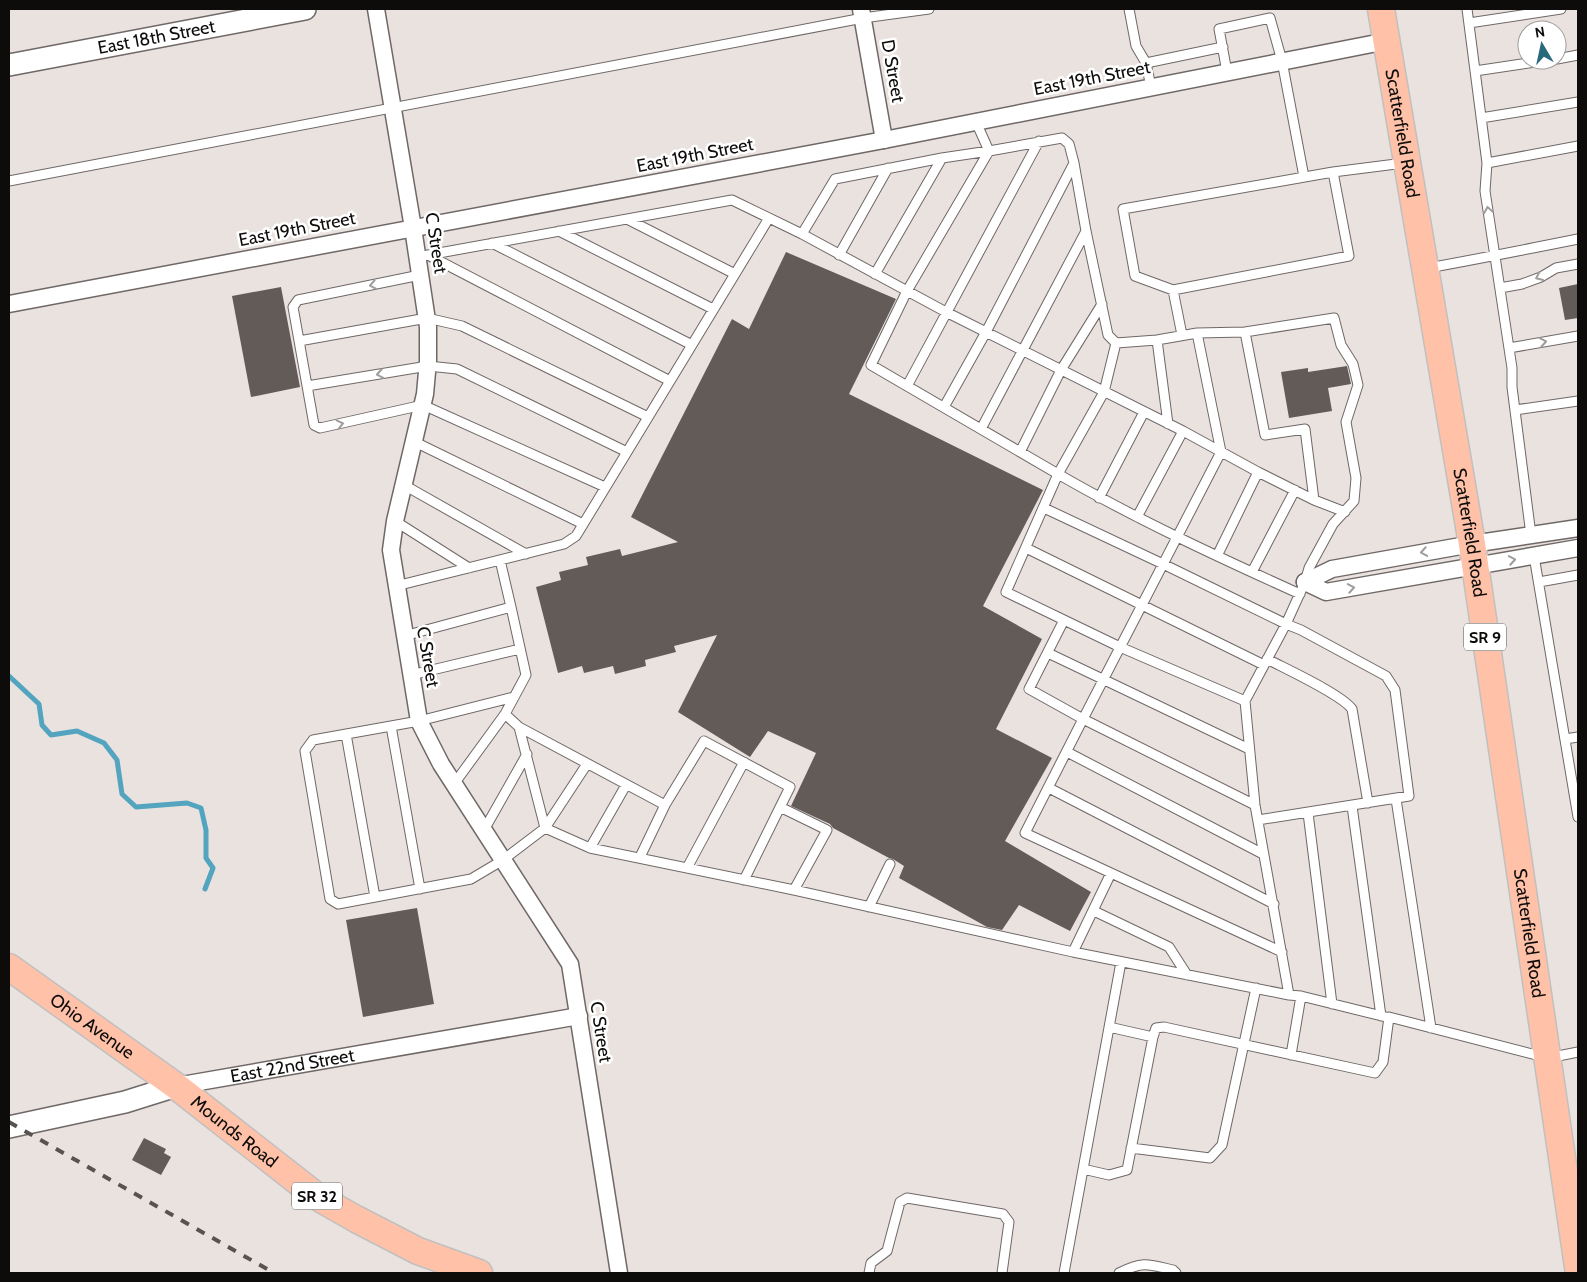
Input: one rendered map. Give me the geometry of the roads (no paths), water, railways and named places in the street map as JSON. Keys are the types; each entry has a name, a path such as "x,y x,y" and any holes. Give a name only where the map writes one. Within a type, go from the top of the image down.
{"main road":[{"name":"Scatterfield Road","path":"1381,9 1473,555 1578,1267"},
{"name":"Ohio Avenue","path":"9,967 176,1086"},
{"name":"Mounds Road","path":"176,1086 319,1198 364,1224 418,1251 446,1263 479,1273"}],"street":[{"name":"East 18th Street","path":"9,65 305,9"},
{"name":"C Street","path":"376,9 414,228 423,256 420,275 426,318 428,366 423,405 395,521 391,550 411,675 420,721 441,764 570,964 619,1273"},
{"name":"D Street","path":"862,14 884,140"},
{"name":"East 19th Street","path":"9,304 884,140 1387,40"},
{"path":"1302,588 1326,592 1473,555 1531,535 1578,528"},
{"path":"1302,588 1332,569 1473,555 1534,556 1578,548"},
{"name":"East 22nd Street","path":"9,1127 125,1102 176,1086 578,1016"}],"lane":[{"path":"9,181 393,108 862,14 929,9"},
{"path":"1129,9 1136,46 1146,63 1151,87"},
{"path":"1467,9 1487,163 1485,191 1509,348 1531,535"},
{"path":"1469,24 1561,9"},
{"path":"1227,72 1219,29 1270,18 1282,61 1304,177"},
{"path":"1146,63 1223,47"},
{"path":"1475,71 1517,65"},
{"path":"1481,118 1578,102"},
{"path":"976,122 989,151"},
{"path":"802,234 835,179 942,158 1062,138 1069,144 1074,163 1108,335 1116,343 1157,340 1197,333 1245,332 1334,318 1341,345 1353,364 1358,385 1346,422 1356,478 1354,501 1333,524 1323,542 1309,568 1286,624 1246,701 1255,805 1289,995"},
{"path":"906,386 1039,141"},
{"path":"1487,163 1578,146"},
{"path":"989,151 907,291 871,364 1099,498 1176,537 1252,572 1302,588"},
{"path":"875,274 942,158"},
{"path":"1334,172 1349,256 1172,290 1135,276 1123,209 1334,172 1408,162"},
{"path":"944,407 986,332 1074,163"},
{"path":"840,254 888,168"},
{"path":"423,256 732,200 802,234 946,312 1183,431 1258,472 1314,500 1345,512"},
{"path":"396,586 564,544 576,536 769,218"},
{"path":"627,219 735,274"},
{"path":"559,231 713,309"},
{"path":"981,429 1086,231"},
{"path":"1425,268 1495,256 1515,250 1578,238"},
{"path":"492,243 692,345"},
{"path":"423,256 670,381"},
{"path":"1500,288 1522,284 1541,277 1556,268 1578,264"},
{"path":"420,275 298,300 293,307 314,425 320,428 423,405 605,487"},
{"path":"1172,290 1182,335"},
{"path":"1020,452 1061,370 1102,304"},
{"path":"299,341 426,318 462,326 648,417"},
{"path":"1245,332 1266,435 1305,429 1314,500"},
{"path":"1197,333 1221,452 1026,833 1282,952"},
{"path":"1509,348 1578,336"},
{"path":"1157,340 1168,424"},
{"path":"1116,343 1104,392 1058,474 1006,592 1120,647 1246,701"},
{"path":"307,386 428,366 456,370 627,452"},
{"path":"1515,410 1578,401"},
{"path":"1099,498 1144,412"},
{"path":"1137,517 1183,431"},
{"path":"415,442 583,524"},
{"path":"1217,556 1258,472"},
{"path":"404,485 526,554"},
{"path":"1252,572 1295,490"},
{"path":"1044,508 1301,630 1386,676 1391,682 1395,690 1409,796 1258,820"},
{"path":"395,521 469,568"},
{"path":"1026,548 1266,662 1332,694 1348,704 1352,710 1368,803"},
{"path":"1534,556 1565,739 1574,761 1578,817"},
{"path":"454,784 504,714 526,675 500,560"},
{"path":"1539,582 1578,575"},
{"path":"404,636 511,607"},
{"path":"1064,620 1029,689 1083,719 1255,805"},
{"path":"411,675 520,649"},
{"path":"1048,653 1103,681 1249,749"},
{"path":"514,697 420,721 314,740 305,751 330,899 338,904 471,879 503,860 545,828 587,764"},
{"path":"504,714 519,727 665,805"},
{"path":"391,726 420,888"},
{"path":"519,727 545,828"},
{"path":"346,734 376,897"},
{"path":"1565,739 1578,737"},
{"path":"640,857 665,805 704,740 790,787 744,880"},
{"path":"1067,752 1263,854"},
{"path":"484,830 527,754"},
{"path":"687,868 744,762"},
{"path":"590,848 626,785"},
{"path":"1049,788 1274,904"},
{"path":"1396,799 1431,1028"},
{"path":"1083,1169 1109,1175 1127,1170 1156,1028 1164,1027 1375,1073 1383,1062 1385,1016 1352,806"},
{"path":"780,807 827,830 794,890"},
{"path":"1308,813 1332,1004"},
{"path":"545,828 590,848 794,890 1121,962 1301,996 1548,1058 1578,1052"},
{"path":"868,907 890,864"},
{"path":"1073,952 1111,873"},
{"path":"1094,911 1169,947 1187,975"},
{"path":"1064,1273 1121,962"},
{"path":"1131,1148 1210,1158 1222,1145 1256,988"},
{"path":"1291,1055 1301,996"},
{"path":"1109,1027 1153,1037"},
{"path":"869,1273 872,1263 887,1251 900,1202 907,1198 1003,1214 1010,1222 1002,1273"},
{"path":"1119,1273 1147,1263 1173,1270 1176,1273"}],"waterway":[{"path":"9,676 39,704 42,725 51,735 77,731 104,743 117,760 122,794 136,807 187,803 201,808 206,830 206,858 213,868 205,889"}],"railway":[{"path":"9,1122 274,1273"}]}
